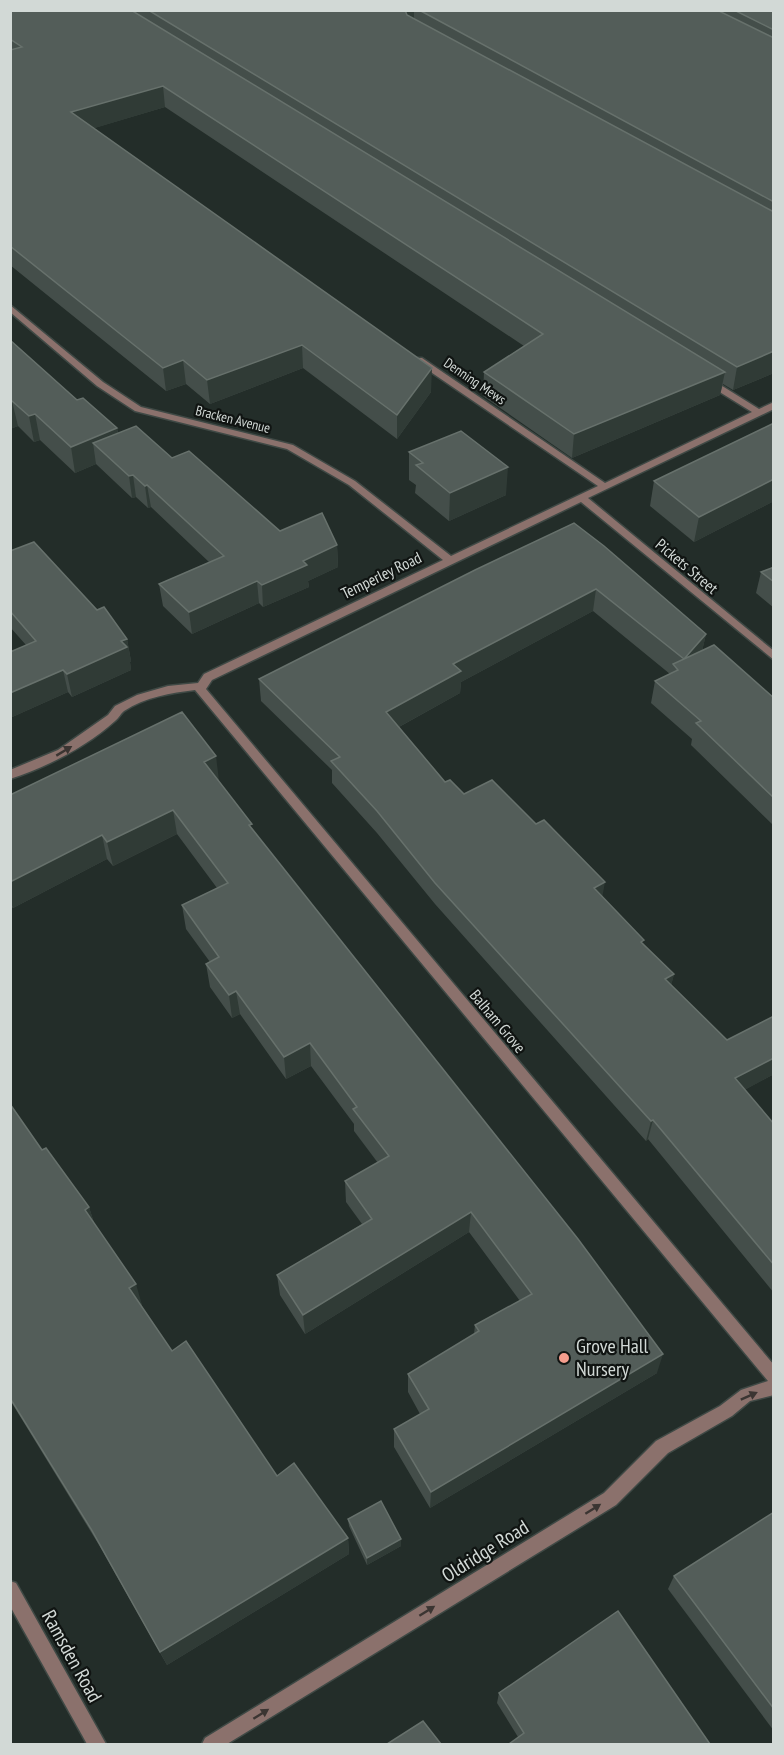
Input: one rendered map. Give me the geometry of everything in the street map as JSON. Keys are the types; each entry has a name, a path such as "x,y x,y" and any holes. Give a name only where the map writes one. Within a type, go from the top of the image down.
{"street":[{"name":"Bracken Avenue","path":"10,307 100,384 138,409 290,447 352,483 449,560"},
{"name":"Denning Mews","path":"407,352 605,487"},
{"path":"699,375 759,412"},
{"name":"Temperley Road","path":"10,775 62,753 112,718 119,709 141,698 168,690 201,686 208,677 774,405"},
{"name":"Pickets Street","path":"581,497 774,657"},
{"name":"Balham Grove","path":"201,686 200,690 774,1377"},
{"name":"Oldridge Road","path":"212,1744 610,1499 662,1447 726,1411 746,1395 774,1387"},
{"name":"Ramsden Road","path":"10,1588 98,1744"}],"building":[{"path":"10,10 131,10 725,372 574,434 484,372 543,334 163,86 71,112 432,368 397,415 302,345 207,380 183,360 163,368 10,246 10,50 22,47 10,39"},
{"path":"148,10 405,10 407,15 774,212 774,351 737,367"},
{"path":"419,10 717,10 774,38 774,202"},
{"path":"734,10 774,10 774,30"},
{"path":"10,340 77,400 83,398 117,428 71,447 35,414 29,416 10,401"},
{"path":"774,423 774,479 699,517 654,481"},
{"path":"136,426 172,458 189,451 280,531 322,513 337,545 303,561 307,565 262,585 257,581 189,612 159,584 224,556 147,485 145,486 133,475 129,476 93,443"},
{"path":"461,431 508,467 450,493 416,465 423,463 409,452"},
{"path":"574,523 706,634 684,659 596,589 453,664 461,671 386,712 445,782 450,780 464,794 492,780 536,824 544,820 605,882 594,888 644,940 641,942 674,974 665,979 727,1040 774,1016 774,1058 735,1078 774,1124 774,1265 653,1120 651,1121 435,883 377,811 331,761 340,757 259,679 475,570"},
{"path":"34,542 97,610 104,607 127,639 121,641 127,647 67,674 63,670 10,693 10,652 36,641 10,611 10,551"},
{"path":"774,567 774,582 761,572"},
{"path":"714,645 774,698 774,798 696,723 701,721 655,681 678,670 673,664"},
{"path":"182,712 216,756 204,762 252,824 249,825 578,1239 663,1354 431,1492 394,1429 429,1409 408,1374 479,1331 475,1325 532,1294 471,1212 303,1315 277,1275 372,1219 345,1181 389,1156 353,1109 357,1107 310,1043 284,1057 236,991 229,995 206,964 219,957 182,905 228,883 173,810 107,842 102,835 10,882 10,795"},
{"path":"10,1104 42,1150 46,1148 89,1207 85,1210 136,1284 129,1288 172,1351 186,1341 277,1476 294,1463 348,1538 160,1652 91,1529 10,1398"},
{"path":"381,1501 401,1539 367,1558 348,1519"},
{"path":"774,1512 774,1709 674,1576"},
{"path":"618,1611 710,1744 509,1744 524,1733 499,1693"},
{"path":"423,1721 441,1744 387,1744"}],"place":[{"name":"Grove Hall Nursery","path":"564,1358"}]}
